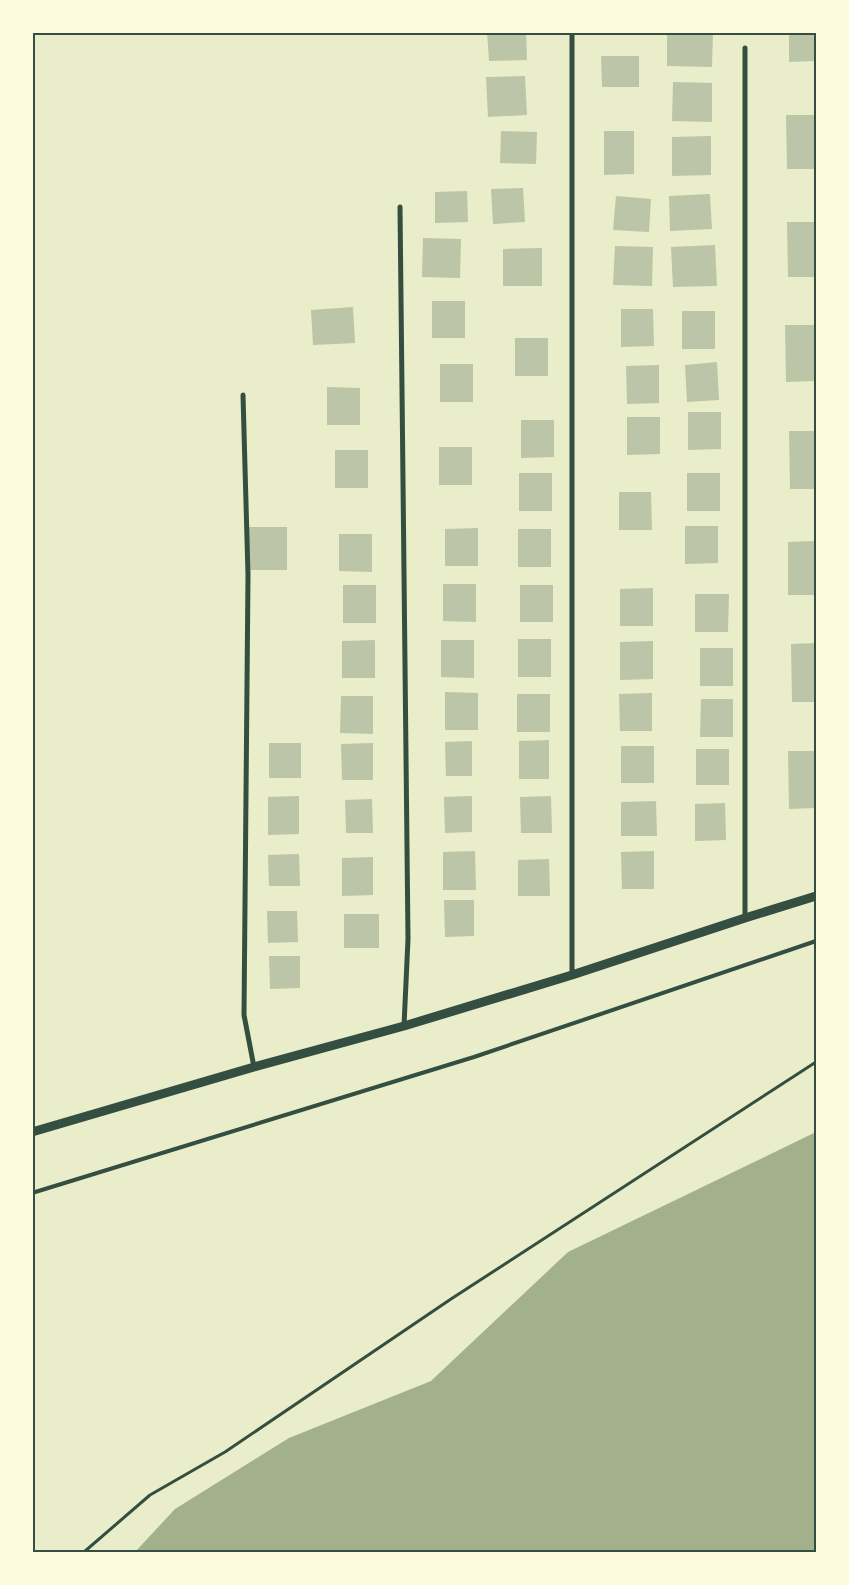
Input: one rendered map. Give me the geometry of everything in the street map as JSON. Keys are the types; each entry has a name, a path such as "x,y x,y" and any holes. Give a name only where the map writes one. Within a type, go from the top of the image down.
{"street":[{"path":"572,32 572,976"},
{"path":"744,48 745,918"},
{"path":"400,207 408,939 404,1026"},
{"path":"243,395 248,575 244,1014 254,1067"},
{"path":"32,1132 572,976 816,896"}],"lane":[{"path":"32,1193 474,1058 816,941"}],"path":[{"path":"84,1552 150,1495 225,1452 451,1299 816,1062"}],"shaded area":[{"path":"816,1132 816,1552 135,1552 175,1509 289,1438 431,1381 568,1252"}],"building":[{"path":"487,32 526,32 527,60 489,61"},
{"path":"667,32 713,32 712,67 667,66"},
{"path":"789,32 816,32 816,61 789,62"},
{"path":"601,56 639,56 639,87 602,87"},
{"path":"525,76 527,115 488,117 486,77"},
{"path":"673,82 712,83 712,122 672,121"},
{"path":"786,115 816,115 816,169 787,169"},
{"path":"501,131 537,132 536,164 500,163"},
{"path":"604,131 634,131 634,174 604,175"},
{"path":"711,136 711,175 672,176 672,137"},
{"path":"523,188 525,222 493,224 491,189"},
{"path":"467,191 468,222 435,223 435,192"},
{"path":"710,194 712,229 670,231 669,196"},
{"path":"616,196 651,199 649,232 613,230"},
{"path":"787,222 816,222 816,277 788,277"},
{"path":"423,238 461,239 460,278 422,277"},
{"path":"715,245 717,286 673,287 671,247"},
{"path":"615,246 653,247 652,286 613,285"},
{"path":"542,248 542,286 503,286 503,249"},
{"path":"432,301 465,301 465,338 432,338"},
{"path":"353,307 355,343 313,345 311,310"},
{"path":"621,309 653,309 654,346 621,347"},
{"path":"682,311 715,311 715,349 682,349"},
{"path":"785,325 816,325 816,381 786,382"},
{"path":"515,338 548,338 548,376 515,376"},
{"path":"717,362 719,400 687,402 685,365"},
{"path":"440,364 473,364 473,402 440,402"},
{"path":"659,365 659,403 627,404 626,366"},
{"path":"327,387 360,388 360,425 327,425"},
{"path":"688,412 721,412 721,449 688,450"},
{"path":"627,417 660,417 660,454 627,455"},
{"path":"521,420 554,420 554,457 521,458"},
{"path":"789,431 816,431 816,489 790,489"},
{"path":"439,447 472,447 472,485 439,485"},
{"path":"335,450 368,450 368,488 335,488"},
{"path":"519,473 552,473 552,511 519,511"},
{"path":"687,473 720,473 720,511 687,511"},
{"path":"619,492 651,492 652,530 619,530"},
{"path":"685,526 718,526 718,563 685,564"},
{"path":"249,527 287,527 287,570 249,570"},
{"path":"478,528 478,566 445,566 445,529"},
{"path":"518,529 551,529 551,567 518,567"},
{"path":"339,534 372,534 372,572 339,571"},
{"path":"816,541 816,595 788,595 788,542"},
{"path":"443,584 476,584 476,622 443,621"},
{"path":"343,585 376,585 376,623 343,623"},
{"path":"520,585 553,585 553,622 520,622"},
{"path":"653,588 653,626 620,626 620,589"},
{"path":"695,594 729,594 728,632 695,632"},
{"path":"518,639 551,639 551,677 518,677"},
{"path":"375,640 375,678 342,678 342,641"},
{"path":"441,640 474,640 474,678 441,677"},
{"path":"653,641 653,679 620,680 620,642"},
{"path":"816,643 816,702 792,702 791,644"},
{"path":"700,648 733,648 733,686 700,686"},
{"path":"445,692 478,693 478,730 445,730"},
{"path":"652,693 652,731 620,731 619,694"},
{"path":"517,694 550,694 550,732 517,732"},
{"path":"341,696 373,696 373,734 340,733"},
{"path":"701,699 733,699 733,737 700,737"},
{"path":"549,740 549,779 519,779 519,741"},
{"path":"472,741 472,776 446,776 445,742"},
{"path":"269,743 301,743 301,778 269,778"},
{"path":"373,743 373,780 342,780 341,744"},
{"path":"621,746 654,746 654,783 621,783"},
{"path":"696,749 729,749 729,785 696,785"},
{"path":"788,751 816,751 816,808 789,809"},
{"path":"299,796 299,834 268,835 268,797"},
{"path":"472,796 472,832 445,833 444,797"},
{"path":"551,796 552,833 521,833 520,797"},
{"path":"372,799 373,833 346,833 345,800"},
{"path":"656,801 657,836 621,836 621,802"},
{"path":"725,803 726,840 695,841 695,804"},
{"path":"475,851 476,890 443,890 443,852"},
{"path":"654,851 654,889 622,889 621,852"},
{"path":"299,854 300,886 269,886 268,855"},
{"path":"373,857 373,895 342,896 342,858"},
{"path":"549,859 550,896 518,896 518,860"},
{"path":"444,900 474,900 474,936 445,937"},
{"path":"267,911 297,911 298,942 268,943"},
{"path":"344,914 379,914 379,948 344,948"},
{"path":"269,956 300,956 300,988 270,989"}]}
